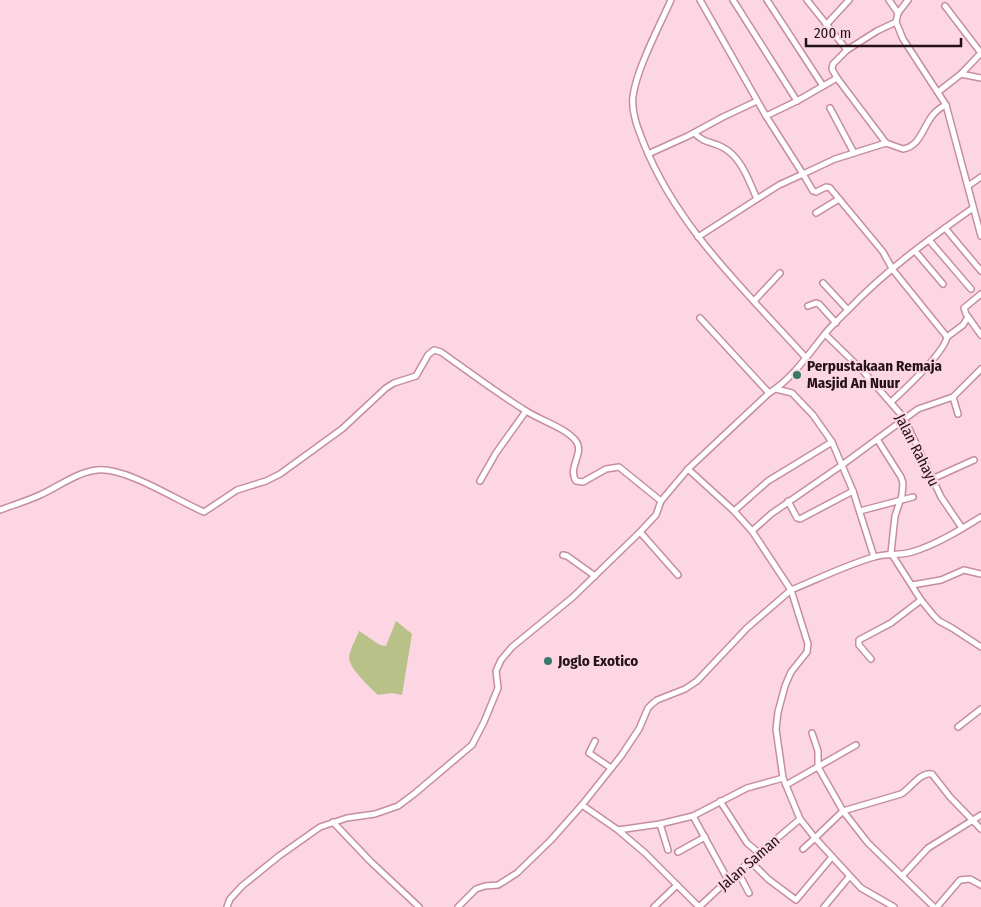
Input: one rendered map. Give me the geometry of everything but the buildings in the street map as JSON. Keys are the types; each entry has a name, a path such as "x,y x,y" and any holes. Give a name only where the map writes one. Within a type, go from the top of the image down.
{"street":[{"path":"671,0 638,77 633,96 635,119 648,154 672,201 717,262 806,358"},
{"path":"700,0 766,116 788,148 813,191 828,187 883,252 893,270 947,337"},
{"path":"733,0 797,101"},
{"path":"767,0 823,86"},
{"path":"807,0 847,50"},
{"path":"826,25 849,0"},
{"path":"889,0 898,12"},
{"path":"908,0 898,12 896,22 908,47 946,105 981,236"},
{"path":"938,92 961,74 981,53 944,6"},
{"path":"896,22 877,31 847,50 832,66 837,78 886,142 903,149 913,145 934,111 946,105"},
{"path":"961,74 981,78"},
{"path":"766,116 837,78"},
{"path":"648,154 758,101"},
{"path":"830,108 854,154"},
{"path":"694,133 707,142 724,148 732,155 745,172 757,199"},
{"path":"698,237 779,185 835,159 886,142"},
{"path":"968,186 981,177"},
{"path":"816,213 839,199"},
{"path":"227,907 228,902 234,895 262,869 320,827 347,818 375,814 398,806 472,745 498,686 496,671 512,647 573,597 640,532 656,515 661,501 688,469 768,393 776,389 870,287 914,251 973,208"},
{"path":"945,228 981,271"},
{"path":"929,240 971,289"},
{"path":"914,251 943,284"},
{"path":"754,300 780,273"},
{"path":"823,283 848,310"},
{"path":"981,294 964,307 968,317 981,334"},
{"path":"808,306 819,304 836,323"},
{"path":"891,402 913,382 936,356 947,340 947,337 963,326 968,317"},
{"path":"700,318 768,393"},
{"name":"Jalan Rahayu","path":"825,334 904,418 941,497 962,528"},
{"path":"0,510 38,496 79,475 94,470 107,470 130,477 204,512 237,490 266,481 308,454 342,429 386,388 394,383 416,376 428,355 434,350 441,352 526,411 574,438 578,445 573,474 576,481 583,482 606,469 619,467 661,501"},
{"path":"752,531 770,514 842,465 904,418 918,409 953,396 981,369"},
{"path":"776,389 792,393 797,397 813,415 832,442 853,491 874,557"},
{"path":"953,396 958,414"},
{"path":"480,481 496,453 526,411"},
{"path":"877,439 902,480 900,502 895,516 891,553 921,600 939,621 981,647"},
{"path":"734,511 768,481 832,442"},
{"path":"932,479 974,460"},
{"path":"688,469 734,511 752,531 791,590 808,644 807,652 791,672 788,679 778,712 776,729 784,778 800,818 850,877 869,894 894,907"},
{"path":"788,501 797,518 800,519 853,491"},
{"path":"860,511 900,502 913,497"},
{"path":"458,907 476,890 484,886 498,885 517,872 551,840 611,768 635,735 648,708 657,700 685,689 697,680 747,628 791,590 874,557 891,553 912,552 981,517"},
{"path":"640,532 678,575"},
{"path":"563,555 596,576"},
{"path":"912,585 941,580 964,570 981,574"},
{"path":"871,659 859,645 859,640 891,623 921,600"},
{"path":"958,727 981,709"},
{"path":"812,733 818,751 818,767 843,811 868,843 935,907 960,880 970,879 981,886"},
{"path":"596,741 589,753 611,768"},
{"path":"786,785 856,745"},
{"path":"802,849 843,811 901,794 923,775 929,773 932,774 950,797 981,829"},
{"path":"618,830 660,824 693,816 747,788 784,778"},
{"path":"720,801 748,843 760,854"},
{"path":"582,805 618,830 645,853 699,907"},
{"path":"902,876 928,848 981,815"},
{"path":"693,816 728,880"},
{"name":"Jalan Saman","path":"699,907 800,818"},
{"path":"334,822 370,861 419,907"},
{"path":"660,824 668,850"},
{"path":"678,852 705,837"},
{"path":"796,907 796,900 832,857"},
{"path":"750,861 768,879 796,900"},
{"path":"738,872 749,893"},
{"path":"824,907 850,877"},
{"path":"654,907 677,885"}],"green space":[{"path":"396,621 412,634 402,695 392,693 378,695 352,667 349,657 359,631 380,645 386,646"}],"place":[{"name":"Perpustakaan Remaja Masjid An Nuur","path":"797,375"},
{"name":"Joglo Exotico","path":"548,661"}]}
